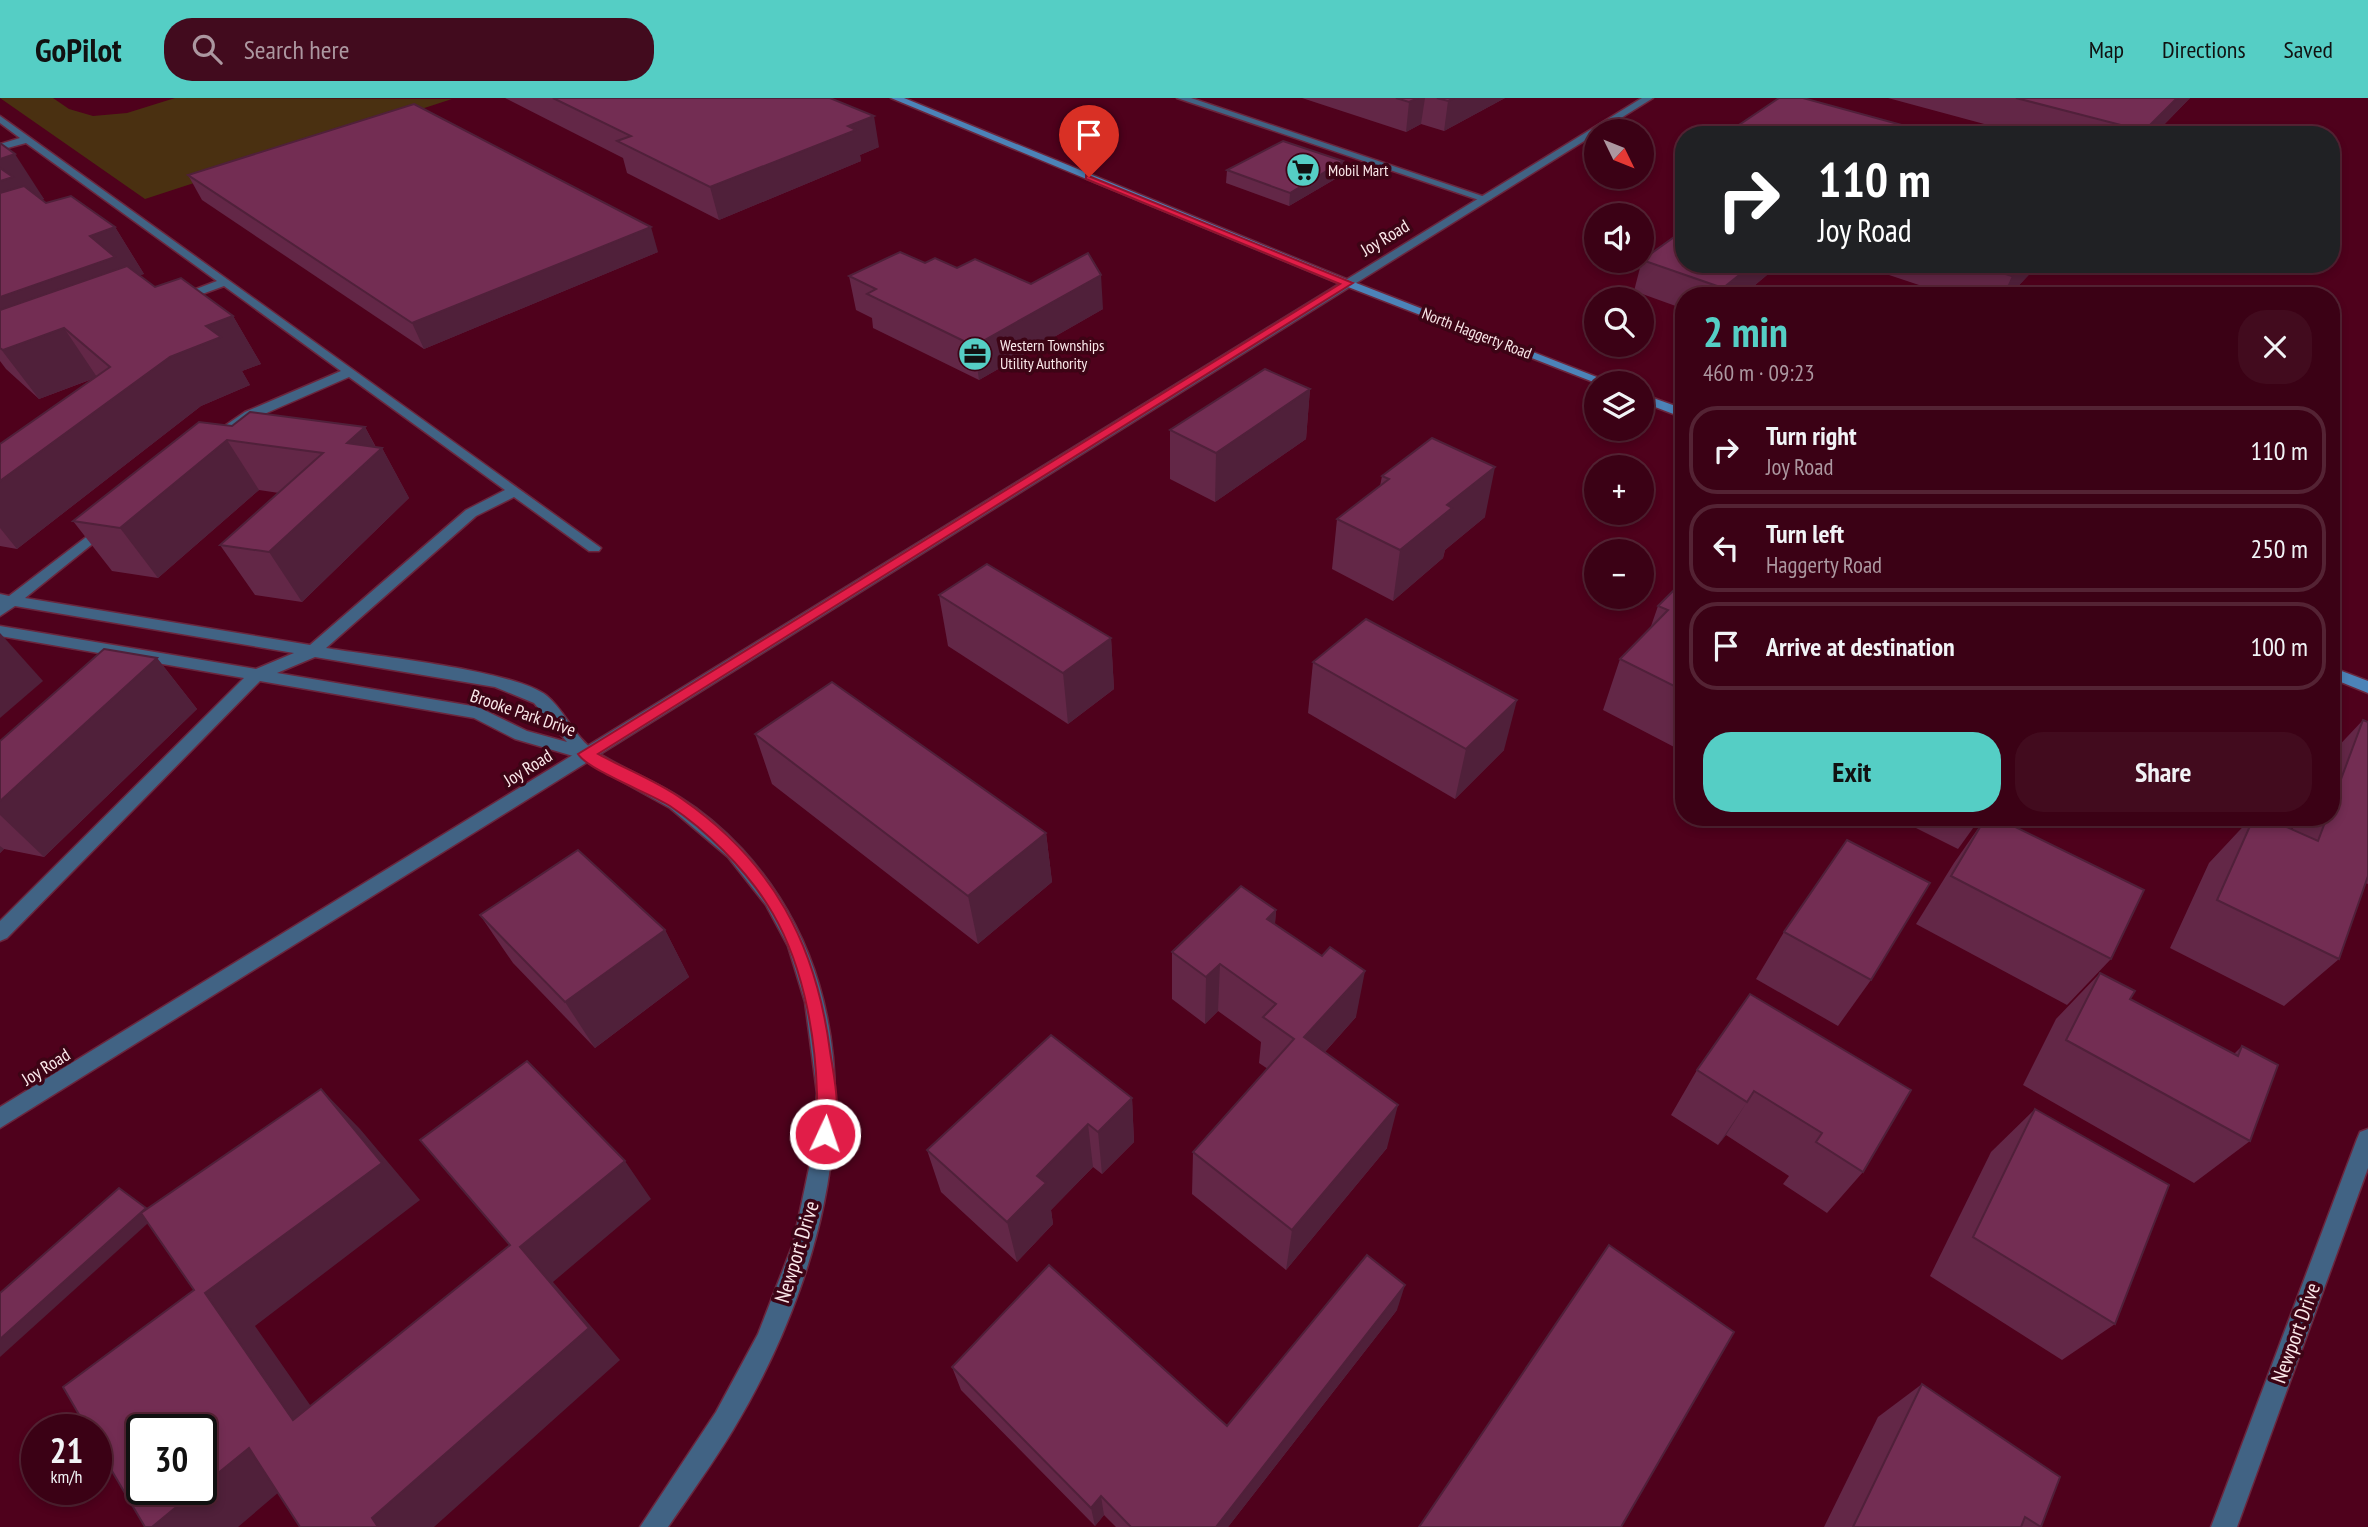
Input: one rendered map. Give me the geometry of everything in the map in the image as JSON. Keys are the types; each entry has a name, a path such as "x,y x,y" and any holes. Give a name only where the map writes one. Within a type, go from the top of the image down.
{"main road":[{"name":"North Haggerty Road","path":"896,98 1348,283 1584,374"},
{"path":"1654,402 1675,410"},
{"path":"2340,676 2368,687"}],"street":[{"path":"1182,98 1486,199"},
{"name":"Joy Road","path":"0,1118 1648,98"},
{"path":"0,119 112,207 225,282 594,548"},
{"path":"0,147 28,139"},
{"path":"163,304 225,282"},
{"path":"205,447 250,415 349,372"},
{"path":"0,933 257,675 312,652 471,513 514,491"},
{"path":"4,604 120,515"},
{"name":"Brooke Park Drive","path":"4,604 498,682 531,693 540,699 586,754"},
{"name":"Brooke Park Drive","path":"0,631 478,713 521,735 586,754"},
{"name":"Newport Drive","path":"586,754 676,803 734,852 773,900 797,946 815,1002 827,1093 823,1154 804,1244 767,1341 725,1421 653,1527"},
{"name":"Newport Drive","path":"2224,1527 2368,1139"}],"shaded area":[{"path":"0,98 53,98 69,109 93,116 127,113 175,98 452,99 145,199"}],"building":[{"path":"553,98 830,98 874,116 848,126 856,130 710,187 617,141 631,136"},
{"path":"1396,98 1418,98 1409,102"},
{"path":"1779,98 1803,98 1905,126 1737,126"},
{"path":"2016,98 2177,98 2149,126 2125,126"},
{"path":"414,104 651,227 412,323 188,175"},
{"path":"1283,141 1343,161 1290,193 1227,170"},
{"path":"0,143 15,154 0,159"},
{"path":"0,168 13,177 0,181"},
{"path":"24,186 46,203 71,196 115,227 90,236 115,257 0,297 0,193"},
{"path":"1675,236 1675,271 1654,264 1654,251"},
{"path":"900,252 925,263 935,258 957,268 975,259 1031,284 1088,253 1101,275 974,346 867,294 876,289 849,276"},
{"path":"127,266 155,287 181,278 233,316 206,326 221,337 170,357 0,481 0,444 110,367 64,328 3,350 0,348 0,310"},
{"path":"1680,273 1742,273 1724,287 1720,287"},
{"path":"1265,369 1310,389 1216,453 1170,430"},
{"path":"250,412 365,427 347,443 382,448 269,552 220,545 323,453 227,440 120,528 73,521 199,422 232,426"},
{"path":"1432,438 1495,467 1447,505 1452,508 1400,550 1337,519 1389,479 1382,476"},
{"path":"987,564 1111,638 1063,673 939,595"},
{"path":"1675,589 1675,686 1620,659 1668,610 1658,606"},
{"path":"1366,619 1517,700 1466,749 1313,662"},
{"path":"104,649 157,658 0,801 0,741"},
{"path":"832,682 1046,833 968,896 755,734"},
{"path":"2363,720 2368,722 2368,876 2339,959 2217,900 2250,826 2284,826 2318,841 2324,826 2340,826 2340,782"},
{"path":"1981,826 2013,826 2144,890 2111,959 1951,876"},
{"path":"1847,840 1930,883 1871,980 1784,932"},
{"path":"578,850 665,930 565,1002 480,915"},
{"path":"1241,886 1276,910 1267,919 1322,956 1330,947 1365,971 1304,1037 1398,1105 1292,1230 1193,1152 1294,1039 1263,1017 1276,1004 1220,964 1206,977 1172,952"},
{"path":"2100,973 2135,991 2130,999 2238,1056 2242,1046 2278,1065 2250,1141 2066,1040"},
{"path":"1750,994 1911,1090 1863,1172 1816,1142 1822,1133 1754,1091 1747,1102 1697,1070"},
{"path":"1051,1035 1132,1098 1098,1132 1088,1124 1037,1176 1046,1183 1007,1222 927,1150"},
{"path":"527,1061 625,1161 520,1247 589,1328 372,1518 378,1527 300,1527 249,1448 217,1474 217,1414 126,1414 126,1495 112,1471 112,1414 79,1414 63,1387 194,1290 141,1213 321,1089 382,1163 205,1293 293,1420 510,1245 420,1140"},
{"path":"2035,1109 2169,1185 2115,1324 1973,1237"},
{"path":"119,1188 146,1208 0,1339 0,1293"},
{"path":"1609,1245 1734,1332 1621,1527 1419,1527"},
{"path":"1367,1255 1405,1285 1216,1527 1131,1527 1101,1496 1091,1508 952,1367 1049,1265 1227,1426"},
{"path":"1922,1384 2060,1477 2041,1527 2025,1517 2021,1527 1853,1527"},
{"path":"132,1505 179,1505 152,1527 145,1527"}],"place":[{"name":"Mobil Mart","path":"1303,170"},
{"name":"Western Townships Utility Authority","path":"975,354"}],"route":[{"path":"825,1134 827,1093 815,1002 797,946 773,900 734,852 676,803 586,754 1348,283 1089,177"}]}
